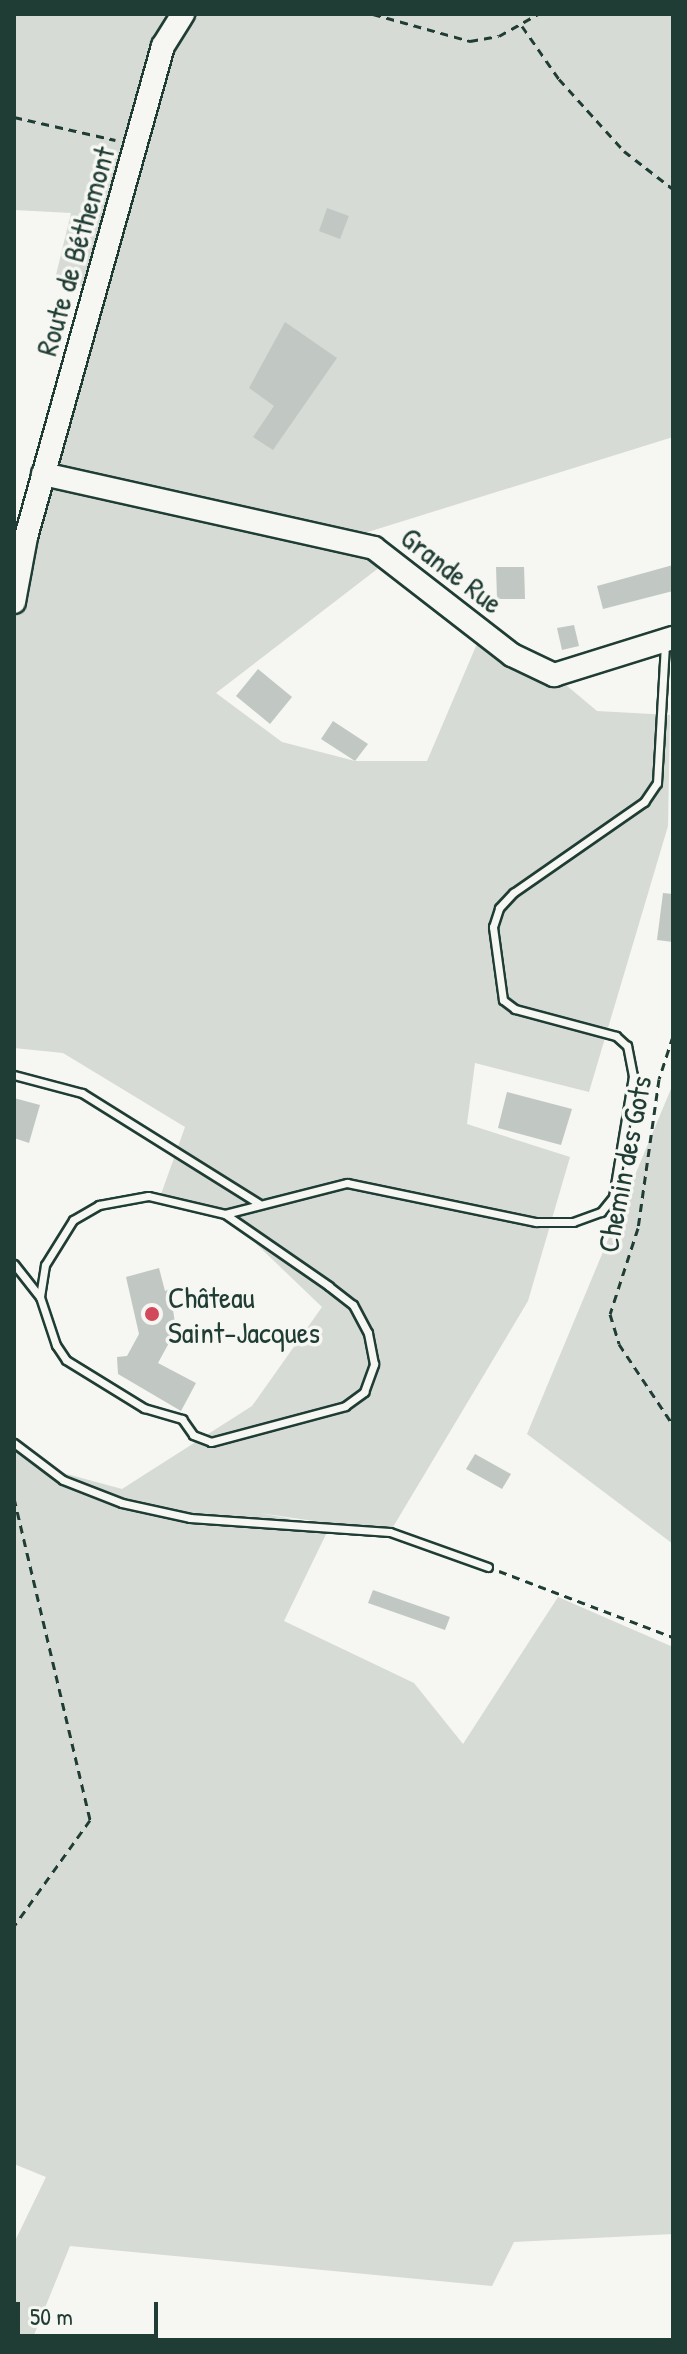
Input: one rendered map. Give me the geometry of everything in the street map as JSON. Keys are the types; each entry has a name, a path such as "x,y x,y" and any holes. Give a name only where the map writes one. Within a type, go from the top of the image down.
{"street":[{"name":"Route de Béthemont","path":"14,602 43,474 163,46 183,14"},
{"name":"Grande Rue","path":"43,474 374,548 512,655 554,675 669,639"}],"lane":[{"path":"225,1214 258,1203 347,1183 416,1195 500,1219 573,1222 601,1212 613,1197 633,1076 627,1046 616,1036 515,1009 503,1000 493,927 499,908 513,893 644,802 657,783 669,639"},
{"path":"14,1075 82,1093 258,1203"},
{"path":"14,1264 40,1297 66,1360 144,1408 182,1419 193,1435 211,1442 307,1419 345,1406 364,1392 374,1364 368,1333 353,1305 225,1214 148,1196 99,1205 58,1237 45,1265 40,1297"},
{"path":"14,1443 63,1480 122,1503 190,1518 390,1532 488,1567"}],"path":[{"path":"373,14 470,41 522,26 538,14"},
{"path":"522,26 559,79 624,151 673,189"},
{"path":"14,117 136,145"},
{"name":"Chemin des Gots","path":"673,1036 659,1079 638,1228 610,1314 619,1344 673,1425"},
{"path":"14,1498 90,1820 14,1926"},
{"path":"488,1567 673,1637"}],"shaded area":[{"path":"14,14 673,14 673,437 339,541 389,560 216,693 282,742 355,761 427,761 482,632 554,675 597,711 670,715 668,826 589,1092 475,1063 467,1124 570,1157 528,1301 390,1532 259,1513 330,1526 284,1621 414,1683 463,1744 558,1597 673,1647 673,2234 514,2242 492,2286 70,2246 32,2340 14,2340 14,2243 46,2177 14,2164 14,1441 63,1473 122,1489 252,1406 322,1307 225,1214 159,1200 185,1127 63,1053 14,1048 14,602 94,290 55,279 71,213 14,210"},
{"path":"673,1084 673,1544 527,1434"}],"building":[{"path":"327,208 349,216 340,239 319,231"},
{"path":"285,322 337,358 273,450 253,437 274,406 249,388"},
{"path":"673,565 673,591 603,609 597,586"},
{"path":"496,567 524,567 525,599 497,599"},
{"path":"574,625 579,646 562,650 557,628"},
{"path":"258,669 292,697 270,724 236,696"},
{"path":"333,721 368,744 355,761 321,739"},
{"path":"663,893 673,894 673,942 657,940"},
{"path":"507,1092 572,1109 561,1145 498,1128"},
{"path":"14,1098 40,1105 29,1143 14,1138"},
{"path":"159,1268 165,1291 170,1289 176,1330 158,1363 196,1383 181,1411 118,1374 117,1357 127,1356 139,1334 126,1277"},
{"path":"475,1454 511,1474 502,1489 466,1469"},
{"path":"373,1590 450,1617 445,1630 368,1603"}],"place":[{"name":"Château Saint-Jacques","path":"152,1314"}]}
